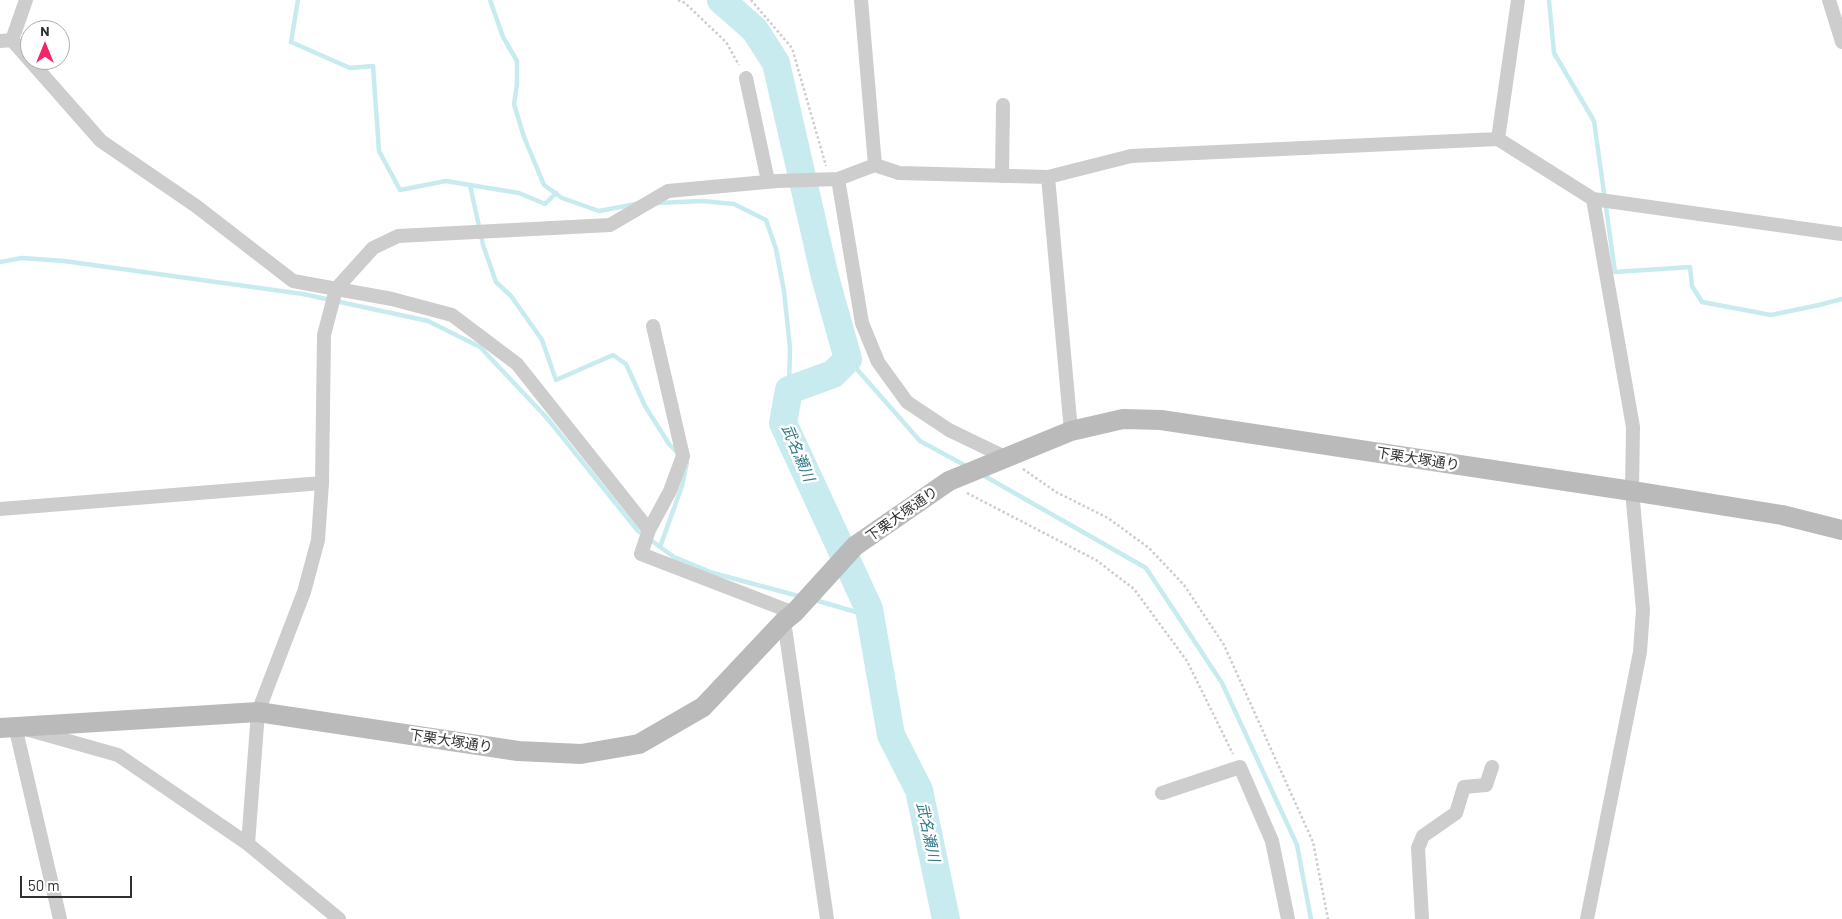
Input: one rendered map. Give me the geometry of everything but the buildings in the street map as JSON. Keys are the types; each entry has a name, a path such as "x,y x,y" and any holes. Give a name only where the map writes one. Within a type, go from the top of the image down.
{"street":[{"path":"26,0 6,40 101,141 196,206 293,281 392,299 452,315 517,364 649,530"},
{"path":"861,0 875,165"},
{"path":"1498,139 1518,0"},
{"path":"1829,0 1842,42"},
{"path":"746,78 772,181"},
{"path":"1002,176 1003,105"},
{"path":"248,844 258,712 304,592 318,540 322,483 324,336 336,289 373,248 398,236 610,225 668,190 772,181 831,179 875,165 899,173 1048,177 1131,156 1498,139 1593,199 1842,234"},
{"path":"1048,177 1071,431"},
{"path":"831,179 862,323 878,362 907,402 949,430 1002,458"},
{"path":"1587,919 1640,652 1643,610 1632,491 1633,427 1593,199"},
{"path":"653,326 683,456 670,491 649,530 641,554 789,617 826,919"},
{"name":"下栗大塚通り","path":"7,727 258,712 518,751 581,754 639,744 703,707 854,546 947,483 1002,458 1071,431 1123,419 1161,420 1632,491 1782,515 1842,530"},
{"path":"0,508 322,483"},
{"path":"60,919 7,727 118,755 248,844 339,919"},
{"path":"1162,793 1240,768 1272,841 1288,919"},
{"path":"1422,919 1418,848 1423,836 1456,813 1464,787 1486,785 1492,768"}],"path":[{"path":"678,0 685,3 726,42 746,78"},
{"path":"751,0 792,48 831,179"},
{"path":"1002,458 1056,492 1108,518 1149,548 1184,585 1224,645 1312,842 1328,919"},
{"path":"947,483 1096,560 1134,589 1187,661 1240,768"}],"waterway":[{"path":"298,0 291,42 350,68 373,66 379,151 400,190 446,181 470,185 483,245 496,282 511,296 542,340 556,380 613,355 626,364 645,406 669,444 677,452"},
{"path":"490,0 503,37 517,61 517,84 514,104 524,137 544,185 562,198 599,211 636,204"},
{"name":"武名瀬川","path":"721,0 755,30 776,63 825,277 848,359 833,374 789,390 783,423 869,609 891,735 919,790 946,919"},
{"path":"1549,0 1554,53 1594,121 1615,272 1690,267 1692,286 1702,302 1771,315 1842,299"},
{"path":"470,185 519,193 545,204 556,193"},
{"path":"657,203 703,201 734,204 766,220 776,249 784,291 790,348 789,390"},
{"path":"0,262 22,258 64,261 303,294 428,321 480,347 547,418 638,531 674,557 713,573 802,597"},
{"path":"848,359 920,441 968,467"},
{"path":"660,547 682,486 687,462"},
{"path":"981,474 1146,568 1222,683 1297,845 1311,919"},
{"path":"815,600 870,616"}]}
